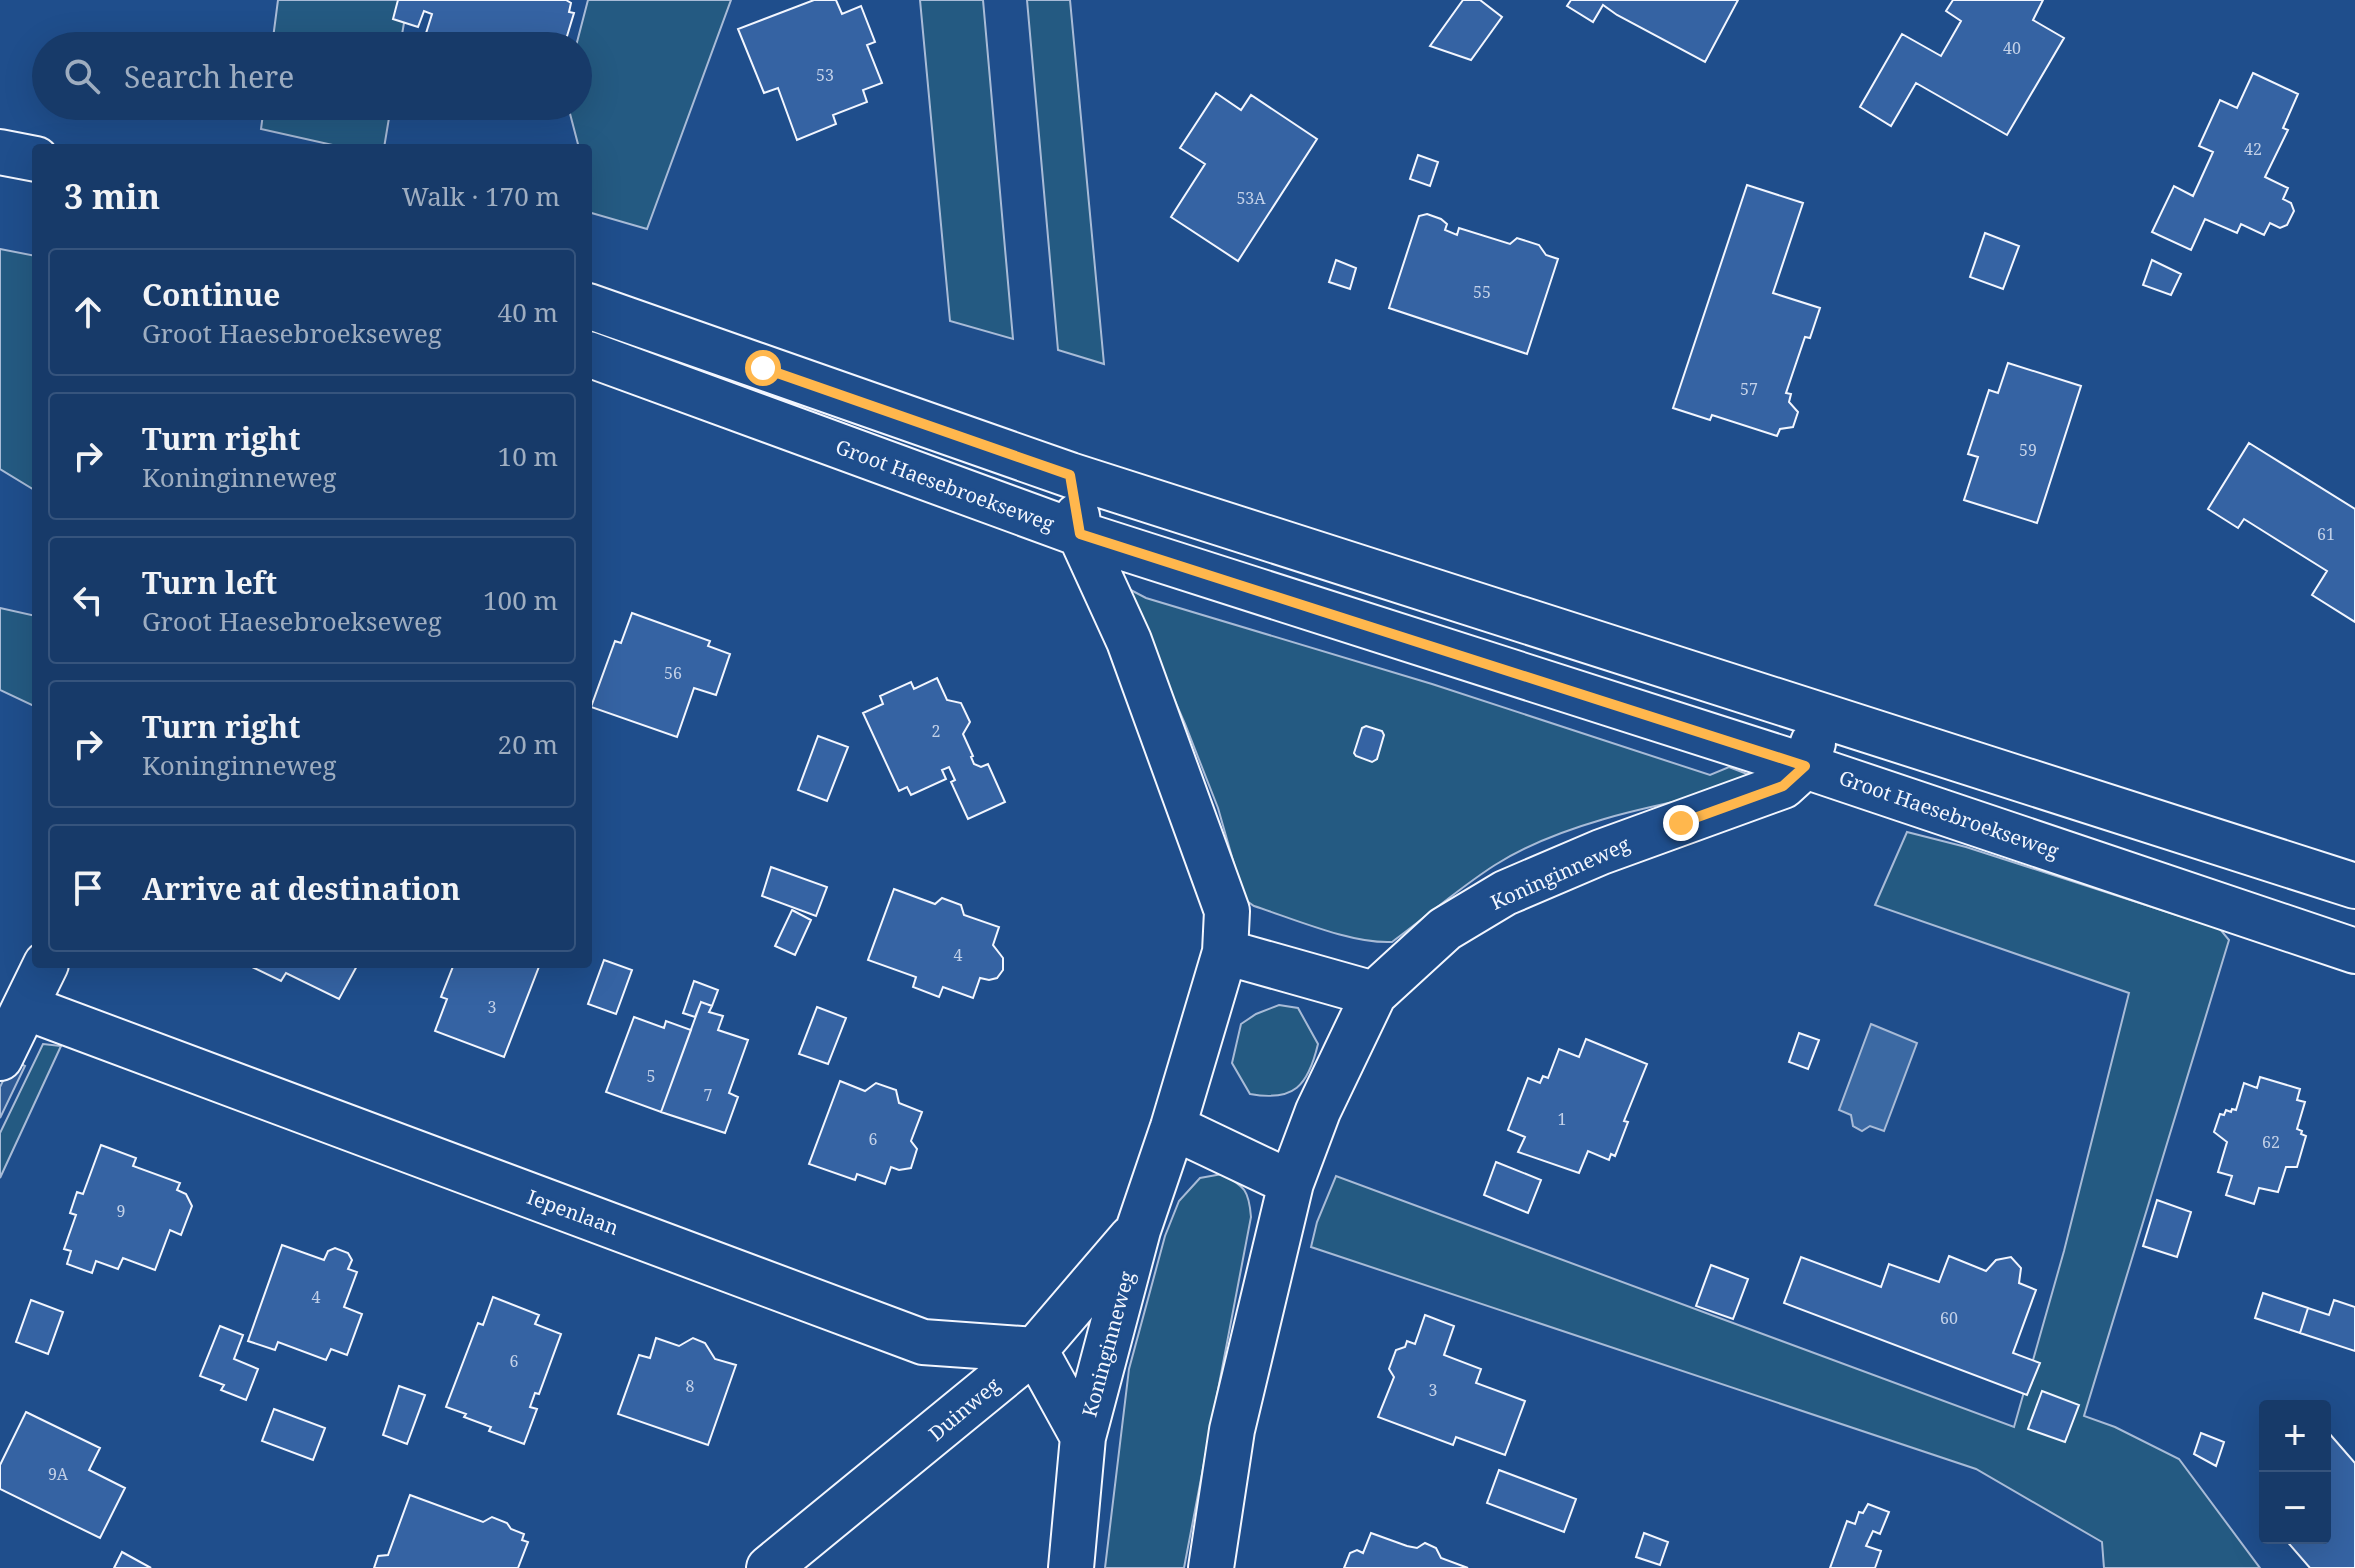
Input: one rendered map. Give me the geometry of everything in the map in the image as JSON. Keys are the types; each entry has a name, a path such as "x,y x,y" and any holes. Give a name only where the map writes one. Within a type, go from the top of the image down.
{"street":[{"path":"0,152 32,158"},
{"path":"592,307 1070,475 2355,886"},
{"name":"Groot Haesebroekseweg","path":"592,355 1080,534 1805,766 2355,951"},
{"name":"Koninginneweg","path":"1070,475 1080,534 1129,641 1227,911 1225,952 1173,1127 1138,1230 1083,1437 1071,1568"},
{"path":"1805,766 1823,718"},
{"name":"Koninginneweg","path":"1211,1568 1232,1430 1291,1183 1318,1111 1374,994 1445,929 1505,893 1601,852 1783,786 1805,766"},
{"path":"1225,952 1374,994"},
{"path":"0,1058 44,968"},
{"name":"Iepenlaan","path":"25,1007 923,1342 1035,1350"},
{"path":"1173,1127 1291,1183"},
{"name":"Duinweg","path":"769,1568 1035,1350 1138,1230"},
{"path":"1035,1350 1083,1437"}],"shaded area":[{"path":"278,0 408,0 402,32 274,32"},
{"path":"588,0 731,0 647,229 592,213 592,144 578,144 572,120 592,120 592,32 580,32"},
{"path":"920,0 983,0 1013,339 950,321"},
{"path":"1027,0 1070,0 1104,364 1058,350"},
{"path":"262,120 389,120 385,144 328,144 261,129"},
{"path":"0,249 32,255 32,489 0,469"},
{"path":"1125,587 1146,598 1432,684 1710,775 1729,767 1768,782 1627,813 1557,834 1495,865 1392,942 1376,942 1323,930 1254,906 1244,899 1218,808"},
{"path":"0,608 32,615 32,705 0,690"},
{"path":"1907,832 1966,847 2220,929 2229,940 2084,1416 2115,1427 2179,1459 2260,1568 2104,1568 2102,1542 1976,1469 1311,1247 1317,1222 1336,1176 2014,1427 2064,1251 2129,993 1875,905"},
{"path":"1279,1005 1298,1008 1318,1044 1314,1059 1304,1080 1288,1093 1250,1094 1232,1063 1241,1024"},
{"path":"1871,1024 1917,1043 1884,1131 1870,1126 1862,1131 1853,1126 1851,1115 1839,1110"},
{"path":"43,1044 61,1046 0,1178 0,1133"},
{"path":"13,1060 25,1066 0,1118 0,1087"},
{"path":"1222,1174 1244,1190 1251,1217 1184,1568 1105,1568 1129,1369 1165,1236 1179,1201 1200,1178"}],"building":[{"path":"398,0 566,0 571,3 569,12 574,13 568,32 426,32 432,14 424,11 418,27 393,19"},
{"path":"814,0 836,0 842,14 861,6 875,42 867,45 882,83 863,90 867,102 833,115 836,124 797,140 778,88 764,93 738,29"},
{"path":"1463,0 1480,0 1502,17 1471,60 1430,46"},
{"path":"1571,0 1738,0 1705,62 1603,5 1593,22 1567,6"},
{"path":"1953,0 2043,0 2033,20 2064,38 2007,135 1916,83 1891,126 1860,107 1902,34 1941,56 1961,21 1946,11"},
{"path":"2253,73 2298,94 2283,128 2288,130 2265,177 2288,188 2283,199 2291,203 2294,211 2287,225 2280,228 2270,223 2264,235 2241,224 2237,233 2205,219 2191,250 2152,232 2174,186 2193,196 2213,152 2199,146 2220,100 2237,108"},
{"path":"1216,93 1241,110 1251,95 1317,139 1238,261 1171,217 1205,164 1180,148"},
{"path":"1418,155 1438,162 1430,186 1410,179"},
{"path":"1747,185 1803,203 1773,293 1820,308 1810,338 1805,337 1786,393 1791,394 1789,402 1798,412 1793,427 1780,429 1777,436 1712,415 1710,420 1673,408"},
{"path":"1427,214 1441,219 1447,224 1445,230 1457,235 1459,228 1510,244 1517,238 1539,245 1546,255 1558,259 1527,354 1389,308 1419,216"},
{"path":"1985,233 2019,246 2003,289 1970,277"},
{"path":"1336,260 1356,268 1350,289 1329,282"},
{"path":"2152,260 2181,274 2171,295 2143,285"},
{"path":"2008,363 2081,386 2037,523 1964,500 1978,457 1968,454 1989,390 1998,393"},
{"path":"2249,443 2355,509 2355,622 2312,595 2327,571 2244,519 2238,528 2208,509"},
{"path":"632,613 710,641 708,646 730,654 716,695 694,688 677,737 592,707 615,641 621,643"},
{"path":"937,678 947,700 961,703 970,722 963,734 974,764 981,767 988,764 1005,802 968,819 951,782 955,780 949,767 942,770 946,779 911,795 907,787 899,791 863,713 883,704 880,696 911,682 914,689"},
{"path":"1366,726 1382,731 1384,735 1377,759 1372,762 1354,753 1362,728"},
{"path":"818,736 848,747 827,801 798,790"},
{"path":"771,867 827,887 816,916 762,896"},
{"path":"894,889 935,904 942,898 961,905 964,915 999,927 993,945 1003,958 1003,970 997,978 980,978 973,998 943,987 939,997 913,987 916,977 868,960"},
{"path":"792,910 811,920 795,955 775,946"},
{"path":"604,960 632,970 616,1014 588,1004"},
{"path":"254,968 356,968 339,999 286,973 281,981"},
{"path":"452,968 538,968 504,1057 435,1031 447,999 441,997"},
{"path":"694,981 718,990 712,1006 701,1002 695,1017 683,1013"},
{"path":"701,1002 712,1006 709,1012 723,1016 718,1030 748,1040 729,1093 738,1097 725,1133 661,1112"},
{"path":"817,1007 846,1018 828,1064 799,1054"},
{"path":"634,1017 664,1028 666,1021 691,1030 661,1112 606,1092"},
{"path":"1799,1033 1819,1040 1808,1069 1789,1062"},
{"path":"1586,1039 1647,1064 1624,1121 1628,1122 1615,1156 1611,1154 1609,1160 1588,1151 1579,1173 1518,1152 1525,1137 1508,1130 1528,1078 1540,1083 1543,1076 1548,1078 1559,1049 1579,1057"},
{"path":"2260,1077 2300,1089 2297,1100 2305,1102 2297,1129 2306,1136 2297,1167 2286,1167 2278,1192 2259,1188 2254,1204 2226,1195 2232,1176 2218,1172 2227,1142 2214,1132 2220,1114 2224,1115 2226,1110 2236,1110 2244,1083 2257,1088"},
{"path":"840,1081 865,1091 876,1083 896,1090 899,1103 922,1112 911,1141 917,1149 911,1168 899,1170 891,1167 885,1184 857,1174 855,1180 809,1164"},
{"path":"101,1145 136,1158 133,1166 180,1183 177,1190 186,1194 192,1206 181,1235 170,1230 155,1270 123,1258 118,1269 96,1261 92,1273 67,1264 71,1251 64,1249 76,1215 70,1213 77,1192 83,1194"},
{"path":"1496,1162 1541,1180 1528,1213 1484,1195"},
{"path":"2157,1200 2191,1212 2177,1257 2143,1246"},
{"path":"282,1245 324,1260 328,1251 335,1248 348,1253 352,1260 348,1269 357,1272 344,1307 362,1314 347,1355 331,1349 326,1360 278,1342 275,1350 248,1341"},
{"path":"1949,1256 1986,1271 1996,1260 2011,1257 2021,1268 2019,1283 2036,1290 2013,1353 2040,1363 2027,1395 1784,1303 1801,1257 1881,1287 1889,1264 1939,1282"},
{"path":"1711,1265 1748,1279 1733,1319 1696,1306"},
{"path":"2263,1293 2308,1308 2300,1333 2255,1318"},
{"path":"493,1297 539,1315 535,1324 561,1334 539,1394 535,1393 530,1407 537,1409 524,1444 489,1431 491,1427 446,1407 478,1323 483,1325"},
{"path":"31,1300 63,1312 48,1354 16,1342"},
{"path":"2334,1300 2355,1307 2355,1351 2300,1333 2308,1308 2329,1315"},
{"path":"1425,1315 1454,1326 1444,1355 1481,1369 1476,1383 1525,1401 1505,1455 1456,1437 1453,1445 1378,1417 1394,1377 1389,1369 1396,1350 1405,1347 1407,1341 1415,1344"},
{"path":"220,1326 243,1335 234,1359 258,1369 246,1400 221,1390 224,1385 200,1376"},
{"path":"656,1338 679,1346 693,1338 705,1343 715,1359 736,1365 708,1445 618,1414 639,1355 650,1358"},
{"path":"399,1386 425,1395 407,1444 383,1435"},
{"path":"2042,1391 2079,1405 2065,1442 2028,1429"},
{"path":"274,1409 325,1428 313,1460 262,1441"},
{"path":"26,1412 100,1448 89,1470 125,1488 100,1538 0,1489 0,1465"},
{"path":"2201,1433 2224,1442 2216,1466 2194,1454"},
{"path":"2331,1435 2355,1463 2355,1568 2310,1568 2289,1544 2331,1544"},
{"path":"1499,1470 1576,1499 1564,1532 1487,1503"},
{"path":"410,1495 483,1522 492,1517 524,1534 522,1540 528,1542 518,1568 374,1568 378,1556 388,1555"},
{"path":"1868,1504 1889,1512 1880,1534 1873,1531 1866,1546 1881,1551 1875,1568 1830,1568 1847,1521 1855,1524 1859,1512 1863,1513"},
{"path":"1371,1533 1417,1548 1425,1543 1436,1548 1441,1558 1468,1568 1344,1568 1350,1553 1357,1550 1363,1553"},
{"path":"1644,1533 1668,1542 1660,1565 1636,1557"},
{"path":"122,1552 151,1568 114,1568"}],"route":[{"path":"763,368 1070,475 1080,534 1805,766 1783,786 1681,823"}]}
